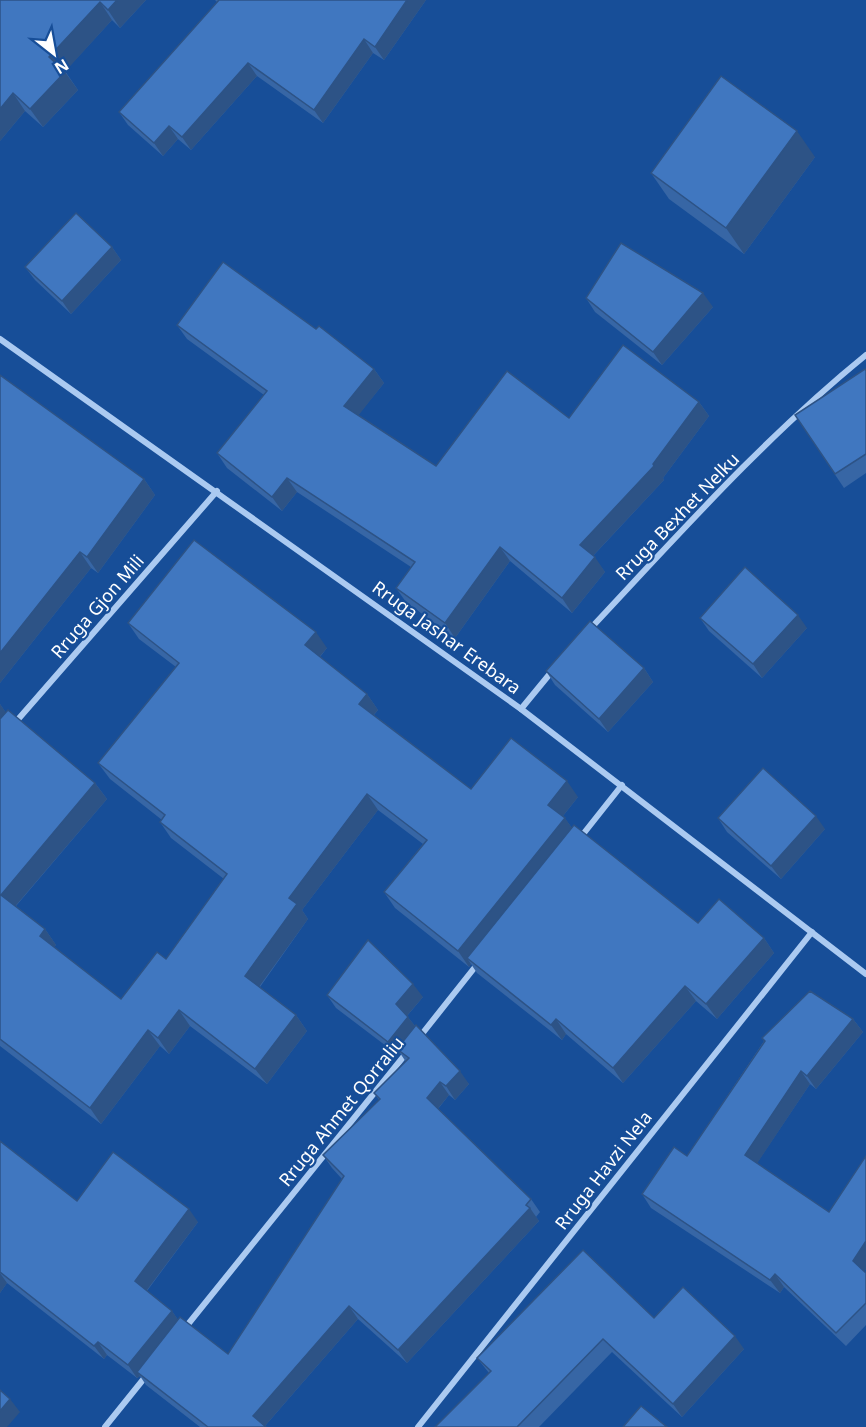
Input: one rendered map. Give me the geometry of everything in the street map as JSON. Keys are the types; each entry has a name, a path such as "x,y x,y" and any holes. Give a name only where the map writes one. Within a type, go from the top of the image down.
{"street":[{"name":"Rruga Jashar Erebara","path":"0,339 521,709 866,974"},
{"name":"Rruga Bexhet Nelku","path":"582,637 708,503 811,400 866,355"},
{"name":"Rruga Gjon Mili","path":"5,733 217,491"},
{"path":"521,709 559,663"},
{"path":"577,841 622,785"},
{"name":"Rruga Havzi Nela","path":"418,1427 812,932"},
{"name":"Rruga Ahmet Qorraliu","path":"180,1334 487,953"},
{"path":"105,1427 150,1371"}],"building":[{"path":"0,0 117,0 108,10 100,2 49,57 65,72 30,109 13,93 0,109"},
{"path":"219,0 407,0 375,47 364,39 314,110 248,63 182,137 169,126 154,143 119,112"},
{"path":"721,76 797,131 726,228 651,173"},
{"path":"76,213 112,247 62,301 25,267"},
{"path":"621,243 703,293 653,352 586,298"},
{"path":"223,262 316,329 319,326 374,369 344,406 436,466 507,371 569,418 623,345 699,402 653,464 654,466 580,545 595,557 562,598 500,547 445,623 396,588 415,562 287,478 272,497 217,453 267,391 177,325"},
{"path":"865,369 866,454 835,474 795,415"},
{"path":"0,375 144,479 87,557 80,552 0,653"},
{"path":"194,540 316,632 305,645 367,694 359,704 471,789 511,738 567,781 548,805 565,818 458,951 384,892 427,840 367,794 289,898 297,904 245,976 296,1015 255,1069 179,1010 158,1038 148,1030 90,1108 0,1039 0,719 8,710 95,783 1,895 45,929 40,936 121,999 157,952 166,959 227,874 160,822 165,815 98,763 179,663 128,623"},
{"path":"745,567 798,615 753,664 700,618"},
{"path":"590,621 644,668 599,719 546,671"},
{"path":"763,768 816,816 771,866 718,818"},
{"path":"574,825 698,923 719,899 764,938 706,1004 685,986 613,1068 556,1019 551,1025 467,958"},
{"path":"368,940 413,984 396,1004 408,1017 388,1042 327,995"},
{"path":"810,991 853,1019 807,1076 801,1071 745,1155 829,1212 866,1156 866,1241 853,1261 866,1273 866,1303 836,1333 775,1274 770,1280 642,1194 674,1147 687,1156 765,1041 762,1038"},
{"path":"416,1025 460,1071 446,1086 440,1082 427,1098 531,1199 526,1205 530,1208 398,1350 349,1306 253,1416 266,1427 208,1427 137,1372 180,1317 228,1354 344,1176 323,1155 380,1099 374,1093 409,1058 397,1049"},
{"path":"0,1141 77,1201 113,1152 189,1209 135,1281 172,1311 128,1365 98,1342 94,1346 0,1272"},
{"path":"583,1250 654,1318 683,1287 735,1336 673,1404 603,1339 517,1427 435,1427 491,1371 477,1358"},
{"path":"0,1390 10,1399 0,1411"},
{"path":"641,1406 667,1427 623,1427"}]}
